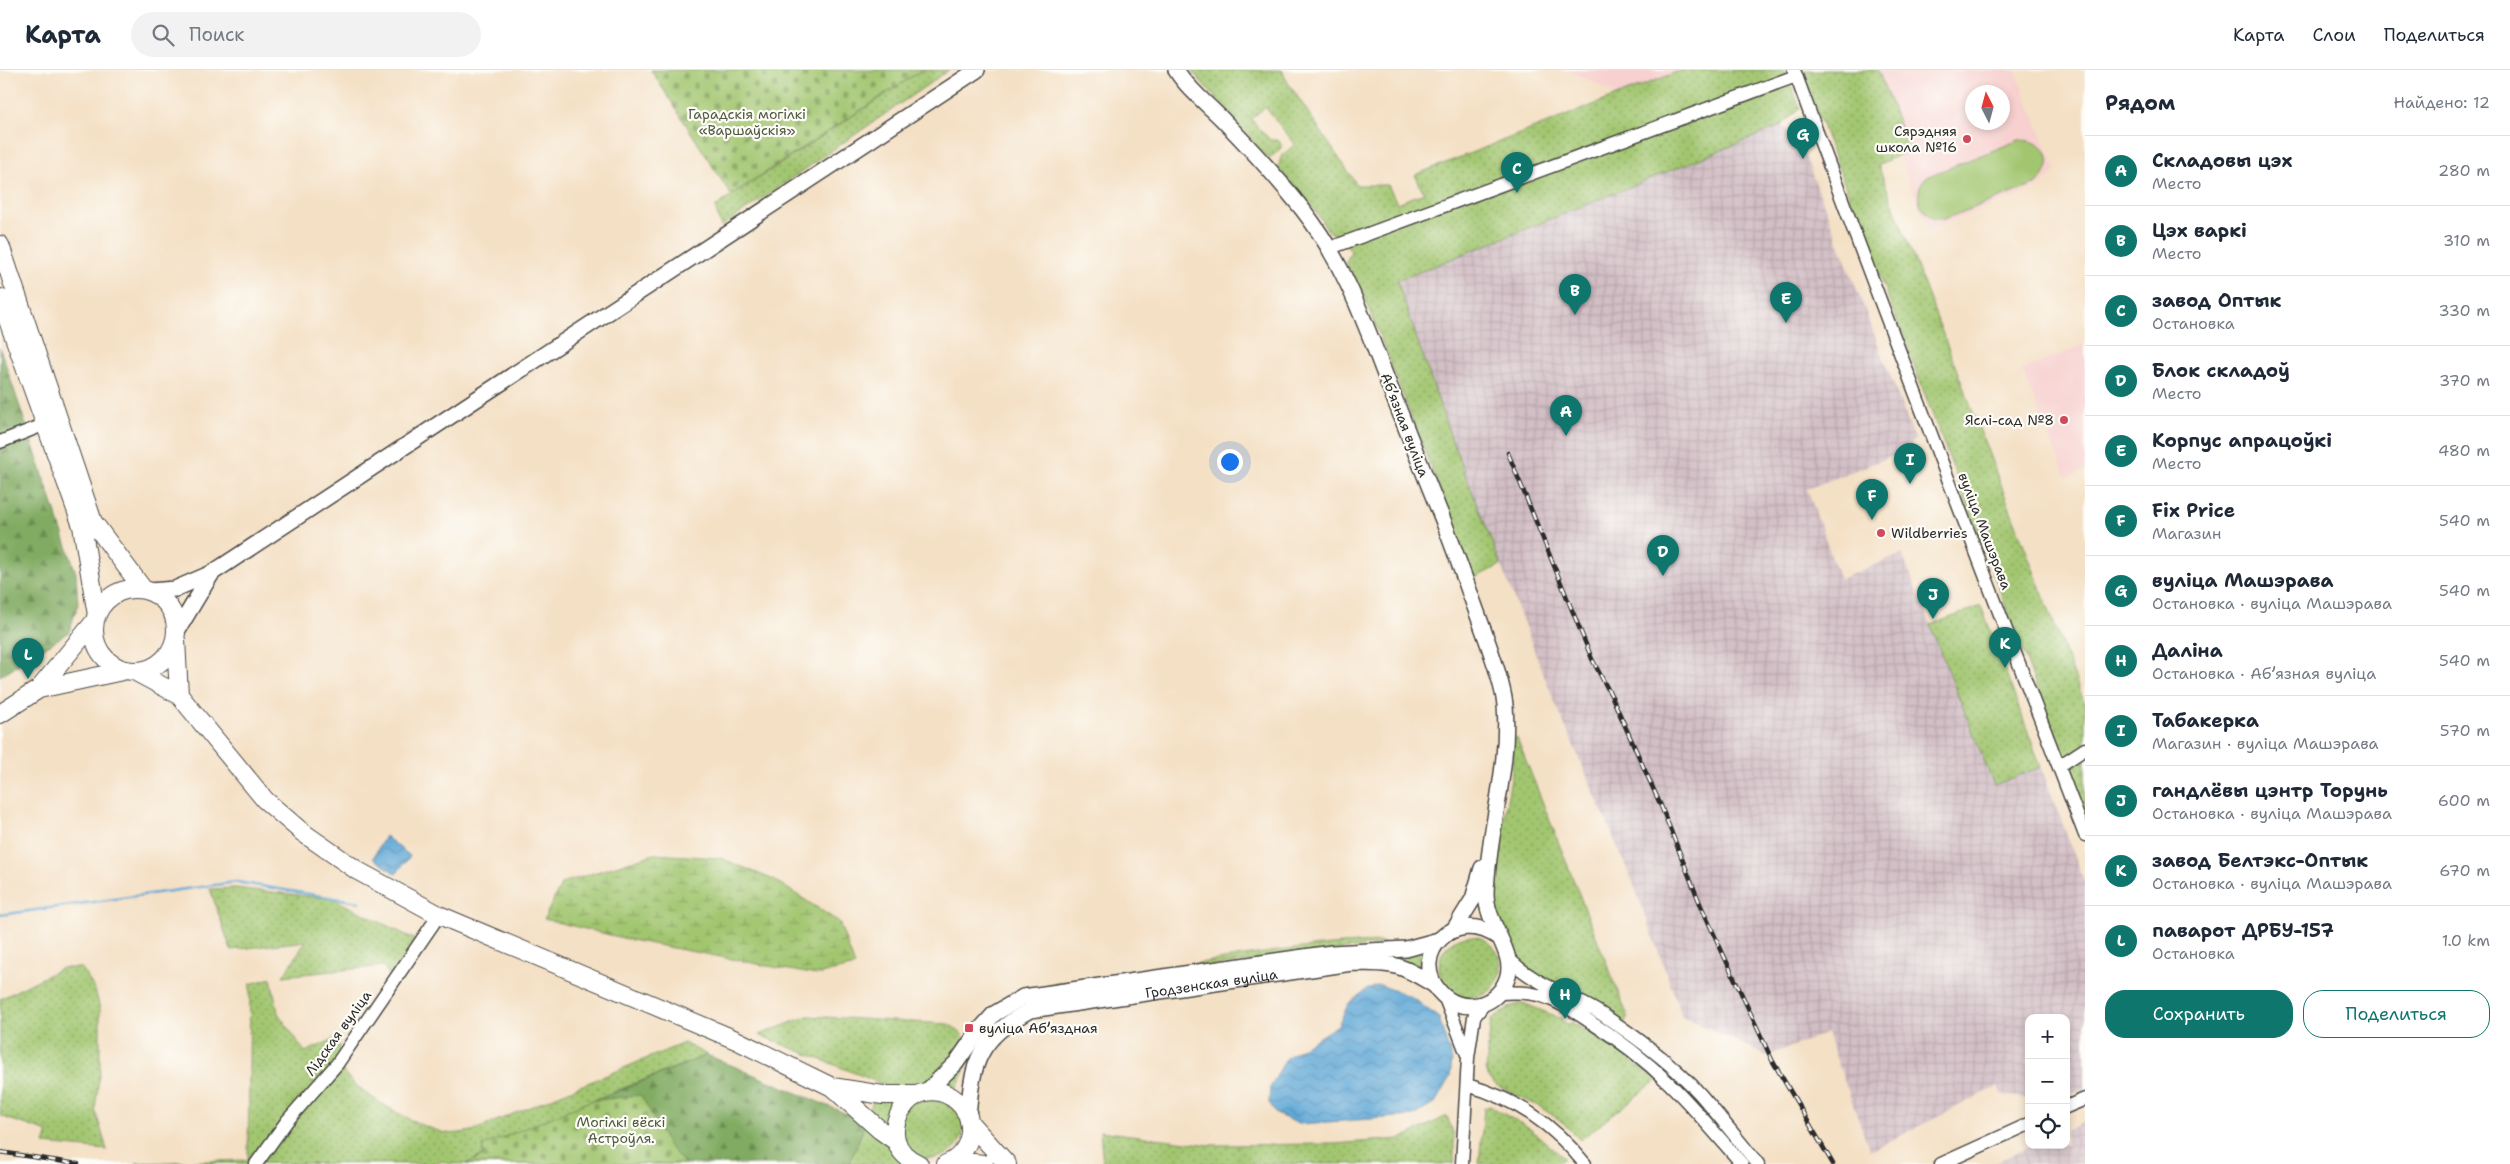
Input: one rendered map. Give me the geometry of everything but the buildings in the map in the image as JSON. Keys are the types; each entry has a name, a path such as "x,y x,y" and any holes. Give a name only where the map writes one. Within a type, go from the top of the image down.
{"highway":[{"path":"0,246 82,526 96,618 94,636 99,649 108,661 179,695 265,800 302,832 358,871 440,915 736,1040 832,1087 909,1159 919,1164"},
{"path":"0,298 93,522 147,590 163,599 172,610 176,634 179,695"},
{"path":"0,714 39,689 96,618 104,602 116,593 129,589 147,590"},
{"path":"39,689 148,669 161,662 171,651 176,634"},
{"path":"832,1087 883,1094 944,1093 959,1103 969,1120 1007,1164"},
{"path":"901,1151 895,1128 898,1114 906,1102 922,1094"},
{"path":"949,1163 967,1144 969,1120"},
{"path":"949,1163 984,1164"}],"main road":[{"path":"147,590 175,590 212,573 977,70"},
{"name":"Абʼязная вуліца","path":"1175,71 1267,168 1303,210 1330,248 1358,306 1469,588 1500,680 1505,704 1503,777 1486,894 1488,914 1509,959"},
{"path":"176,634 212,573"},
{"name":"Абʼязная вуліца","path":"1439,940 1455,928 1473,899 1494,831"},
{"path":"1455,928 1478,926 1498,937"},
{"path":"1439,940 1431,954 1429,970 1434,985 1445,998 1464,1006 1484,1004 1500,993 1508,977 1509,959"},
{"name":"Гродзенская вуліца","path":"922,1094 956,1062 977,1033 994,1014 1022,997 1332,953 1406,949 1439,940"},
{"name":"Гродзенская вуліца","path":"969,1120 972,1074 986,1044 1008,1022 1030,1010 1046,1006 1352,963 1388,963 1407,968 1434,985"}],"street":[{"path":"1330,248 1795,73"},
{"name":"вуліца Машэрава","path":"1795,73 1876,293 2085,835"},
{"path":"0,442 53,423"},
{"path":"2059,766 2085,749"},
{"name":"Лідская вуліца","path":"256,1164 287,1121 337,1064 440,915"},
{"name":"Абʼязная вуліца","path":"1509,959 1523,973 1536,982 1601,1013 1665,1062 1699,1092 1758,1164"},
{"path":"1500,993 1521,992 1540,995 1577,1013 1618,1039 1657,1070 1682,1094 1742,1164"},
{"path":"1445,998 1468,1058"},
{"path":"1462,1164 1468,1058 1474,1017 1484,1004"},
{"path":"1467,1084 1486,1090 1549,1124 1585,1164"},
{"path":"2070,1105 2085,1099"},
{"path":"1941,1164 2025,1126"}],"shaded area":[{"path":"1568,70 1745,70 1625,117 1616,94"},
{"name":"Сярэдняя школа №16","path":"1863,70 2015,70 2056,170 2039,187 1929,230"},
{"path":"1781,126 1798,138 1915,439 1907,450 1807,489 1840,579 1902,554 1994,784 2041,767 2085,883 2085,1089 2070,1095 2070,1014 2025,1014 2025,1098 2001,1094 1998,1086 1870,1151 1827,1033 1767,1056 1682,1016 1634,885 1553,698 1453,443 1397,281"},
{"name":"Яслі-сад №8","path":"2085,344 2085,470 2066,478 2022,370"},
{"path":"2085,1122 2085,1164 1991,1164 2025,1149 2070,1149 2070,1129"}],"green space":[{"name":"Гарадскія могілкі «Варшаўскія»","path":"651,70 922,70 731,195"},
{"path":"922,70 949,70 721,227 715,207"},
{"path":"1191,70 1282,70 1287,81 1357,185 1388,185 1397,203 1424,193 1415,175 1682,70 1785,70 1800,108 1781,126 1397,281 1453,443 1501,565 1474,578 1362,290 1346,263 1351,251 1340,236 1329,232 1315,210 1278,168 1281,157 1295,144 1265,107 1251,119 1270,140 1278,140 1281,144 1281,148 1269,159"},
{"path":"1801,70 1878,70 1909,150 1878,165 2085,704 2085,814"},
{"path":"2019,140 2037,144 2047,154 2047,168 2037,184 1944,219 1934,219 1921,206 1919,200 1920,189 1926,177"},
{"path":"0,348 76,573 78,604 69,632 0,676"},
{"path":"1981,606 2041,767 1994,785 1930,625"},
{"path":"1514,737 1517,738 1628,1017 1624,1023 1536,976 1520,964 1496,922 1492,883 1512,773"},
{"path":"654,854 721,858 776,881 839,922 855,966 816,975 631,940 544,919 562,883"},
{"path":"235,888 334,899 416,940 390,976 383,966 283,976 306,941 231,950 210,889"},
{"path":"1470,936 1482,939 1492,945 1498,955 1501,967 1498,979 1492,989 1482,995 1470,998 1458,995 1448,989 1442,979 1439,967 1442,955 1448,945 1458,939"},
{"path":"1382,942 1386,944 1048,987 1050,984 1133,974 1298,948"},
{"path":"1422,949 1419,969 1402,960 1391,958 1391,955"},
{"path":"62,968 82,968 95,990 100,1008 100,1069 95,1109 107,1150 44,1144 48,1132 0,1116 0,999"},
{"path":"271,978 278,1013 305,1052 339,1037 341,1068 358,1087 402,1115 446,1133 472,1131 684,1043 707,1055 590,1101 466,1164 447,1164 443,1161 436,1164 136,1163 248,1160 250,984"},
{"path":"1523,1003 1562,1019 1562,1022 1569,1024 1571,1022 1601,1038 1657,1080 1580,1140 1562,1122 1540,1107 1496,1085 1488,1076 1486,1069 1491,1019 1512,1006"},
{"path":"808,1016 948,1024 959,1032 966,1040 968,1050 964,1071 949,1104 959,1114 963,1125 963,1133 956,1147 943,1156 927,1158 924,1164 849,1164 880,1083 759,1035"},
{"path":"707,1055 866,1122 849,1164 466,1164 483,1156 483,1146"},
{"name":"Могілкі вёскі Астроўля.","path":"641,1095 667,1144 685,1164 466,1164 483,1156 483,1146 590,1101"},
{"path":"1490,1106 1529,1128 1564,1158 1556,1164 1479,1164 1484,1108"},
{"path":"1447,1116 1454,1135 1454,1164 1103,1164 1100,1131 1210,1145 1334,1144 1400,1139"}],"water":[{"path":"385,836 410,856 396,874 373,858"},
{"path":"1380,985 1412,997 1439,1018 1452,1060 1450,1077 1435,1103 1414,1116 1299,1124 1276,1114 1269,1103 1270,1088 1286,1058 1338,1025 1349,1003 1366,990"}],"waterway":[{"path":"0,915 236,882 359,902"}],"railway":[{"path":"1508,453 1592,659 1612,697 1661,806 1701,906 1772,1060 1833,1164"},
{"path":"0,1152 78,1164"}],"place":[{"name":"Сярэдняя школа №16","path":"1967,139"},
{"name":"вуліца Машэрава","path":"1803,159"},
{"name":"завод Оптык","path":"1517,193"},
{"name":"Цэх варкі","path":"1575,315"},
{"name":"Корпус апрацоўкі","path":"1786,323"},
{"name":"Яслі-сад №8","path":"2064,420"},
{"name":"Складовы цэх","path":"1566,436"},
{"name":"Табакерка","path":"1910,484"},
{"name":"Fix Price","path":"1872,520"},
{"name":"Wildberries","path":"1881,533"},
{"name":"Блок складоў","path":"1663,576"},
{"name":"гандлёвы цэнтр Торунь","path":"1933,619"},
{"name":"завод Белтэкс-Оптык","path":"2005,668"},
{"name":"паварот ДРБУ-157","path":"28,679"},
{"name":"Даліна","path":"1565,1019"},
{"name":"вуліца Абʼяздная","path":"969,1028"}]}
